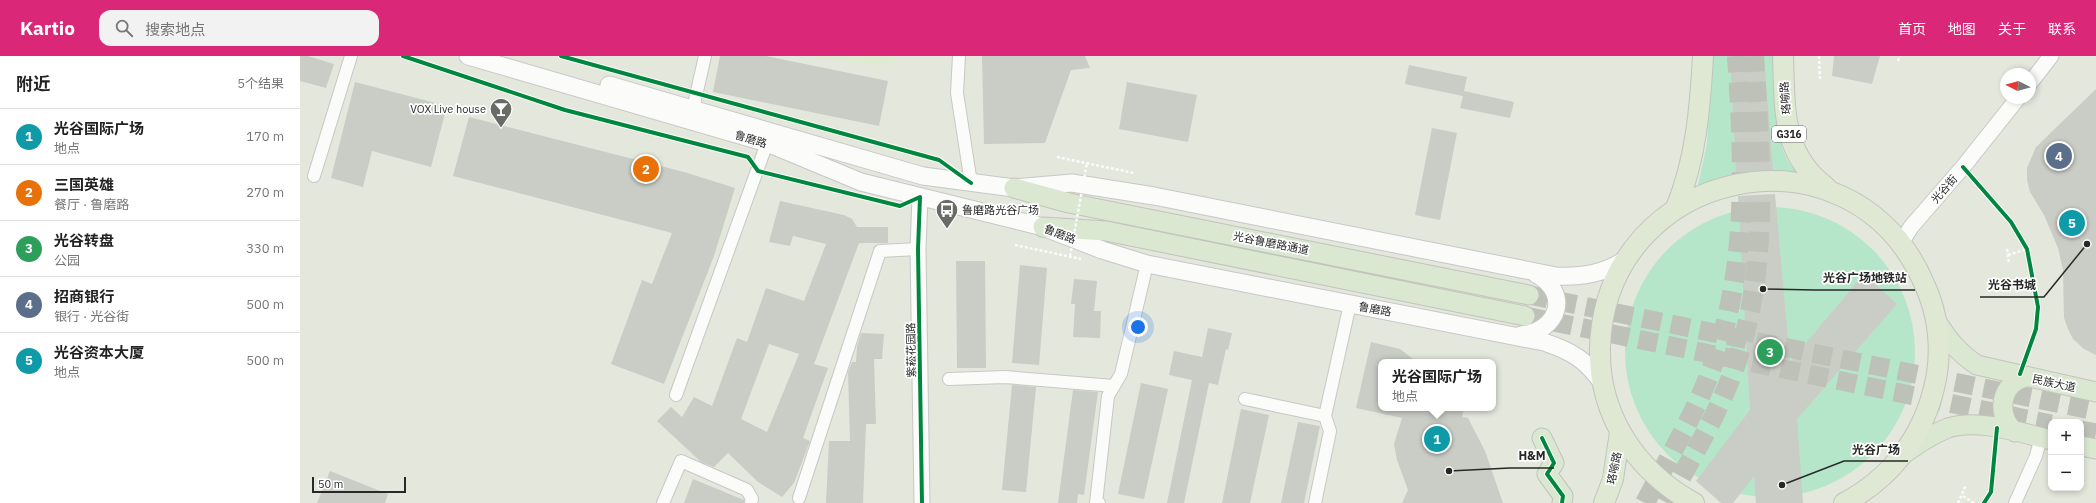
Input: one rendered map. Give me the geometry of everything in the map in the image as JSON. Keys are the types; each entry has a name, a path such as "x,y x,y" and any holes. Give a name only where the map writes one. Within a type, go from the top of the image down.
{"highway":[{"path":"1676,208 1686,183 1692,159 1700,98 1703,56"},
{"name":"珞喻路","path":"1783,56 1787,125 1793,149 1804,168 1818,181 1836,194"},
{"path":"1694,503 1676,493 1654,476 1635,455 1620,432 1610,408 1603,384 1600,358 1603,319 1614,282 1626,259 1640,240 1657,223 1676,208 1712,191 1737,183 1771,180 1804,184 1836,194 1860,206 1882,223 1901,243 1917,267 1929,294 1936,322 1938,356 1937,377 1930,404 1920,429 1891,470 1874,484 1844,503"},
{"name":"珞喻路","path":"1604,503 1613,479 1620,432"}],"main road":[{"name":"鲁磨路","path":"468,56 767,143 861,182 1043,227 1102,250 1147,264 1517,335 1544,342 1574,354 1590,366 1603,384"},
{"name":"鲁磨路","path":"509,56 923,176 1014,188 1072,183 1154,196 1556,276 1586,276 1610,268 1626,259"},
{"name":"光谷鲁磨路通道","path":"1014,188 1069,203 1529,295"},
{"name":"光谷鲁磨路通道","path":"1043,227 1106,231 1524,316"},
{"path":"1517,335 1542,330 1553,319 1556,312 1556,296 1554,289 1536,273"},
{"name":"民族大道","path":"1936,322 1950,343 1962,355 1977,365 2096,392"},
{"path":"2016,432 2007,424 2004,418 2004,398 2012,383 2027,377"},
{"path":"1905,452 1922,440 1949,428 1980,426 2046,439"},
{"path":"1542,438 1554,463 1548,474 1563,496 1562,503"},
{"path":"2084,447 2096,449"}],"street":[{"path":"314,176 351,56"},
{"path":"693,109 705,56"},
{"path":"959,56 957,93 971,183"},
{"path":"2036,75 2051,56"},
{"name":"光谷街","path":"1901,243 1911,227 1963,167 2013,104"},
{"path":"676,395 767,143"},
{"name":"紫菘花园路","path":"920,197 918,249 922,503"},
{"path":"800,498 880,251 918,249"},
{"path":"1099,503 1096,503 1108,396 1121,374 1147,264"},
{"path":"1315,503 1330,431 1325,416 1350,304"},
{"path":"949,379 1005,377 1114,386"},
{"path":"1245,399 1325,416"},
{"path":"2015,503 2036,456 2046,439"},
{"path":"663,503 681,461 747,490 752,498 751,503"}],"path":[{"path":"1819,56 1820,79"},
{"path":"1898,61 1900,56"},
{"path":"1057,157 1134,173"},
{"path":"1015,245 1070,256 1087,163"},
{"path":"2007,249 2009,263"},
{"path":"2008,255 2027,249"},
{"path":"1958,503 1963,496 1966,485"},
{"path":"1963,496 1974,503"}],"shaded area":[{"path":"806,56 897,56 897,59 884,66"},
{"path":"1712,56 1775,56 1782,148 1789,163 1802,178 1756,174 1697,190 1707,143"},
{"path":"1756,207 1784,207 1812,213 1839,224 1851,231 1873,249 1891,271 1904,296 1913,324 1915,352 1913,380 1904,408 1891,433 1873,455 1851,473 1826,486 1798,495 1784,497 1756,497 1728,491 1701,480 1689,473 1667,455 1649,433 1636,408 1627,380 1625,366 1625,338 1631,310 1642,283 1649,271 1667,249 1689,231 1714,218 1742,209"}],"building":[{"path":"300,56 308,56 334,64 326,88 300,81"},
{"path":"720,56 766,56 888,81 879,126 713,92"},
{"path":"982,56 1085,56 1090,68 1071,70 1045,143 984,144"},
{"path":"1730,56 1764,56 1773,171 1736,173"},
{"path":"1834,56 1880,56 1872,84 1832,76"},
{"path":"1409,65 1467,77 1464,91 1514,102 1510,118 1460,108 1463,96 1405,84"},
{"path":"355,82 447,106 431,167 372,151 363,187 331,178"},
{"path":"1127,82 1197,95 1188,142 1119,129"},
{"path":"2096,89 2096,355 2084,349 2073,339 2068,329 2064,318 2063,270 2058,248 2044,215 2030,192 2027,180 2027,168 2036,147"},
{"path":"469,117 684,172 735,188 714,256 664,384 611,364 642,280 652,284 672,233 453,176"},
{"path":"1432,128 1457,133 1440,220 1415,215"},
{"path":"1775,194 1790,362 1864,274 1897,304 1797,419 1803,503 1756,503 1754,476 1733,503 1721,503 1696,481 1750,410 1738,196"},
{"path":"780,201 844,215 852,219 857,227 888,227 888,243 859,243 814,364 828,368 803,438 810,441 794,483 782,497 758,482 728,453 714,467 701,462 657,421 671,407 682,417 694,397 712,406 737,338 747,342 766,288 804,301 826,244 793,236 790,246 769,242","holes":["769,344 799,354 767,432 741,419"]},
{"path":"956,261 985,261 986,368 957,368"},
{"path":"1020,265 1047,268 1039,365 1012,363"},
{"path":"1074,279 1097,281 1094,311 1101,311 1100,338 1073,337 1075,304 1071,304"},
{"path":"1208,328 1232,333 1228,350 1226,349 1218,385 1209,383 1184,503 1167,503 1192,380 1169,375 1174,351 1202,357"},
{"path":"861,333 884,334 882,359 874,359 876,424 866,424 863,503 826,503 829,441 850,441 848,372 852,362 856,362 857,347"},
{"path":"1371,342 1400,349 1413,359 1378,359 1378,411 1463,411 1462,417 1468,418 1485,451 1503,503 1402,503 1408,490 1397,460 1394,444 1402,418 1356,408"},
{"path":"1141,383 1168,389 1144,499 1118,494"},
{"path":"1012,385 1036,387 1026,492 1002,490"},
{"path":"1073,390 1098,392 1084,495 1078,494 1077,503 1058,503"},
{"path":"1241,409 1269,415 1250,503 1222,503"},
{"path":"1298,422 1320,426 1304,503 1281,503"},
{"path":"330,471 388,494 385,503 317,503"},
{"path":"693,479 744,500 744,503 684,503"}],"tunnel":[{"path":"1645,503 1688,423 1703,390 1723,334 1732,295 1738,256 1742,176 1737,56"},
{"path":"1667,503 1707,430 1728,385 1742,345 1751,305 1757,264 1760,222 1759,139 1754,56"},
{"path":"1529,295 2096,411"},
{"path":"1525,316 2048,423"},
{"path":"2084,431 2096,433"}],"cycle path":[{"path":"403,56 565,110 748,157 758,171 900,206 920,197 918,249 922,503"},
{"path":"561,56 939,160 971,183"},
{"path":"1963,167 2011,222 2027,249 2038,307 2036,329 2020,374"},
{"path":"1984,503 1991,492 1997,428"},
{"path":"1542,438 1554,463 1547,474 1563,496 1562,503"}],"place":[{"name":"VOX Live house","path":"501,128"},
{"name":"招商银行","path":"2059,156"},
{"name":"三国英雄","path":"646,169"},
{"name":"光谷资本大厦","path":"2072,223"},
{"name":"鲁磨路光谷广场","path":"947,230"},
{"name":"光谷书城","path":"2087,244"},
{"name":"光谷广场地铁站","path":"1763,289"},
{"name":"光谷转盘","path":"1770,352"},
{"name":"光谷国际广场","path":"1437,439"},
{"name":"H&M","path":"1449,471"},
{"name":"光谷广场","path":"1782,485"}]}
